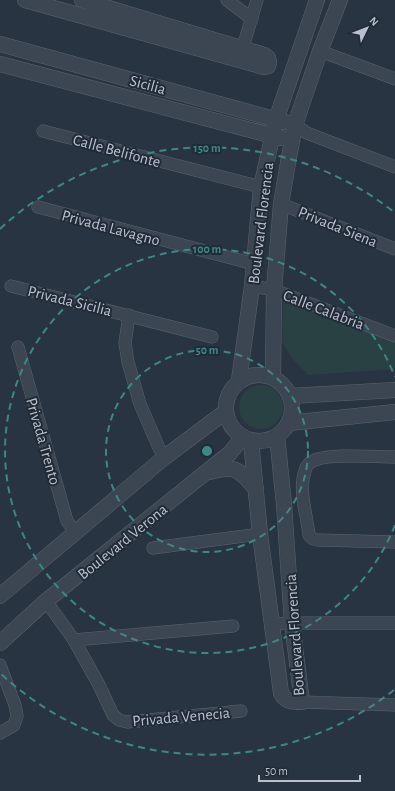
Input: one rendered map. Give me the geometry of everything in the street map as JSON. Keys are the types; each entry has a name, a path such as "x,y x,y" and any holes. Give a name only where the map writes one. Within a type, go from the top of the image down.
{"street":[{"path":"25,0 241,55"},
{"path":"82,0 241,55"},
{"path":"228,0 252,19"},
{"path":"241,55 258,0"},
{"name":"Boulevard Florencia","path":"239,380 252,286 261,187 276,120 317,0"},
{"name":"Boulevard Florencia","path":"273,377 274,290 281,204 292,141 301,129 320,51 340,0"},
{"path":"1,66 4,45"},
{"name":"Sicilia","path":"4,45 276,120 301,129"},
{"path":"320,51 395,79"},
{"name":"Sicilia","path":"1,66 292,141"},
{"path":"301,129 395,167"},
{"name":"Calle Belifonte","path":"43,131 261,187"},
{"name":"Privada Siena","path":"281,204 395,249"},
{"name":"Privada Lavagno","path":"38,207 254,264"},
{"name":"Privada Sicilia","path":"11,286 212,337"},
{"name":"Calle Calabria","path":"252,286 274,290 395,336"},
{"name":"Privada Sicilia","path":"129,315 125,343 128,362 140,404 159,448 165,456"},
{"name":"Privada Trento","path":"18,347 67,521 75,532"},
{"path":"262,374 273,377 284,385 290,396 293,405 289,423 277,436 269,440 261,441 247,439 234,431 229,422 226,412 226,400 231,389 239,380 250,375 262,374"},
{"path":"290,396 395,390"},
{"path":"0,596 165,456 226,412"},
{"path":"289,423 395,412"},
{"name":"Boulevard Florencia","path":"247,439 256,489 260,534 281,693 288,701 302,702 292,623 284,504 277,436"},
{"name":"Boulevard Verona","path":"0,643 46,601 247,439"},
{"path":"395,457 342,457 320,458 313,460 307,465 304,471 303,502 309,535 313,539 395,542"},
{"path":"206,473 222,468 236,470 242,473 256,489"},
{"path":"284,504 303,502"},
{"path":"153,548 260,534"},
{"name":"Privada Venecia","path":"46,601 74,640 113,714 119,720 127,722 241,711"},
{"path":"272,624 395,623"},
{"path":"74,640 233,626"},
{"path":"0,664 15,705 16,716 14,725 0,733"},
{"path":"302,702 395,705"}],"green space":[{"path":"283,298 395,338 395,369 308,375 292,358 282,342"},
{"path":"265,385 270,386 277,391 282,398 282,416 277,423 270,428 257,429 252,428 245,423 240,416 239,403 240,398 245,391 252,386"}]}
